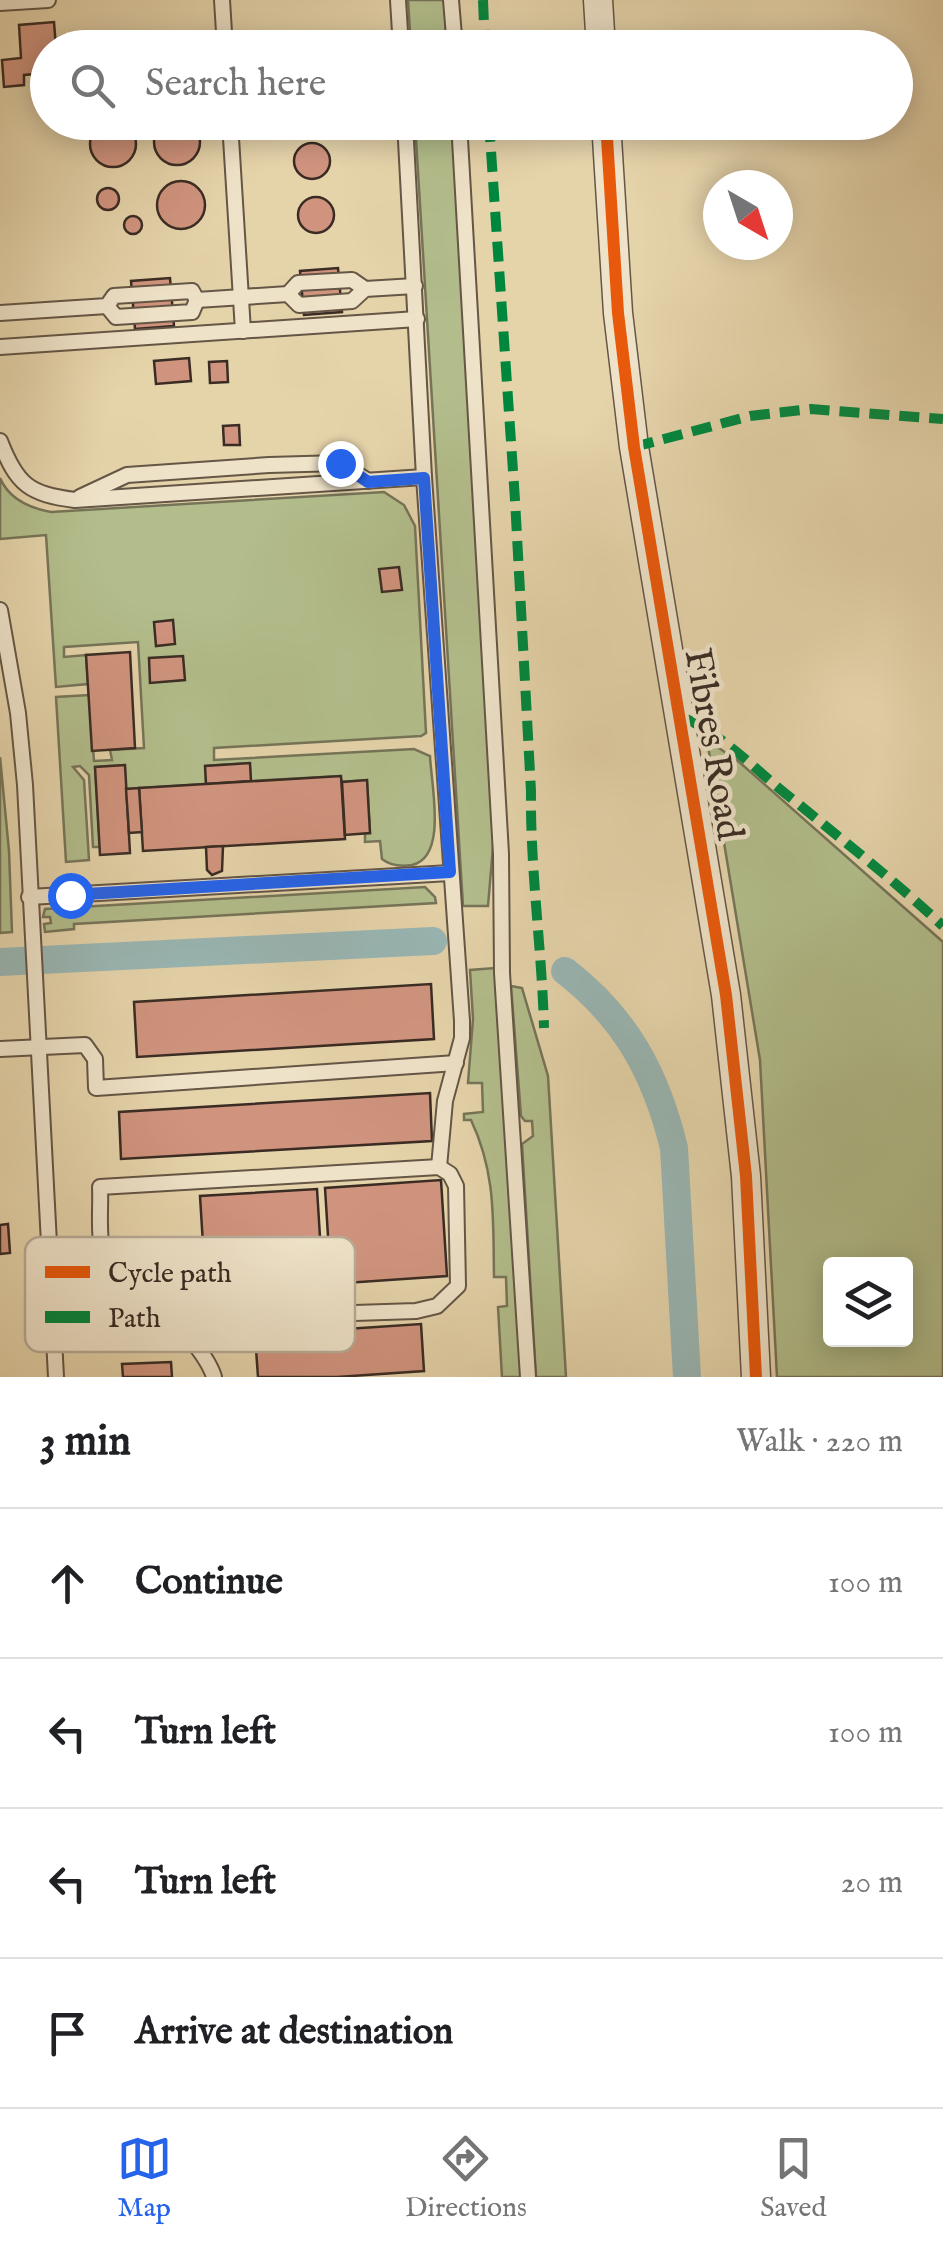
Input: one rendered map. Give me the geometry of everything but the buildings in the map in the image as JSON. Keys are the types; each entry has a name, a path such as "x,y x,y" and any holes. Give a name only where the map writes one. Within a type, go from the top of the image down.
{"street":[{"path":"598,0 600,30"},
{"name":"Fibres Road","path":"607,140 618,314 634,447 726,995 746,1176 756,1377"}],"lane":[{"path":"0,3 48,0"},
{"path":"222,0 224,30"},
{"path":"398,0 400,30"},
{"path":"451,0 453,30"},
{"path":"231,140 243,331"},
{"path":"406,140 424,478 462,1038 445,1101 440,1167"},
{"path":"460,140 501,854 502,973 528,1377"},
{"path":"0,313 107,306 114,296 192,291 197,300 288,294 298,283 352,280 365,290"},
{"path":"288,294 299,305 352,301 365,290 415,286"},
{"path":"0,347 417,320"},
{"path":"0,441 12,470 28,487 43,496 75,500 424,478"},
{"path":"75,500 127,474 269,464 340,463 368,482"},
{"path":"0,610 18,713 48,1237"},
{"path":"29,897 450,872"},
{"path":"0,1049 85,1044 96,1059 96,1088 456,1062"},
{"path":"102,1237 100,1187 440,1167 450,1174 456,1186 458,1286 437,1306 416,1311 355,1313"},
{"path":"55,1352 56,1377"},
{"path":"201,1352 214,1377"}],"green space":[{"path":"408,0 444,0 446,30 410,30"},
{"path":"416,140 453,140 495,823 488,906 463,906"},
{"path":"0,478 21,501 51,512 384,492 404,505 415,526 426,733 214,748 214,760 414,749 430,756 434,834 423,859 412,865 392,865 382,859 380,841 365,842 365,833 370,833 367,780 342,782 340,776 251,781 249,763 206,766 206,784 126,789 124,765 95,767 100,847 93,847 89,775 80,766 73,767 84,780 89,860 66,862 56,697 89,695 94,761 112,760 110,750 144,748 138,642 64,647 64,657 86,655 88,684 56,687 46,535 0,539"},
{"path":"707,740 738,761 943,942 943,1377 777,1377 760,1060"},
{"path":"0,757 12,932 0,933"},
{"path":"425,887 436,903 74,924 74,929 45,932 44,924 51,923 50,917 43,917 45,909"},
{"path":"495,968 521,1377 502,1377 498,1307 507,1306 506,1277 494,1277 489,1178 471,1120 464,1120 464,1114 483,1112 482,1083 468,1083 473,1019 470,970"},
{"path":"511,986 522,988 548,1076 566,1377 536,1377 522,1144 533,1136 532,1121 521,1116"}],"waterway":[{"path":"0,962 433,941"},
{"path":"565,971 622,1028 648,1072 667,1121 674,1148 687,1377"}],"marked path":[{"path":"483,0 484,30"},
{"path":"490,140 544,1028"},
{"path":"634,447 750,416 811,409 943,419"},
{"path":"680,716 726,744 943,926"}],"cycle path":[{"path":"607,140 618,313 634,447 726,995 746,1176 756,1377"}],"route":[{"path":"70,895 450,872 424,478 368,482 340,463"}]}
